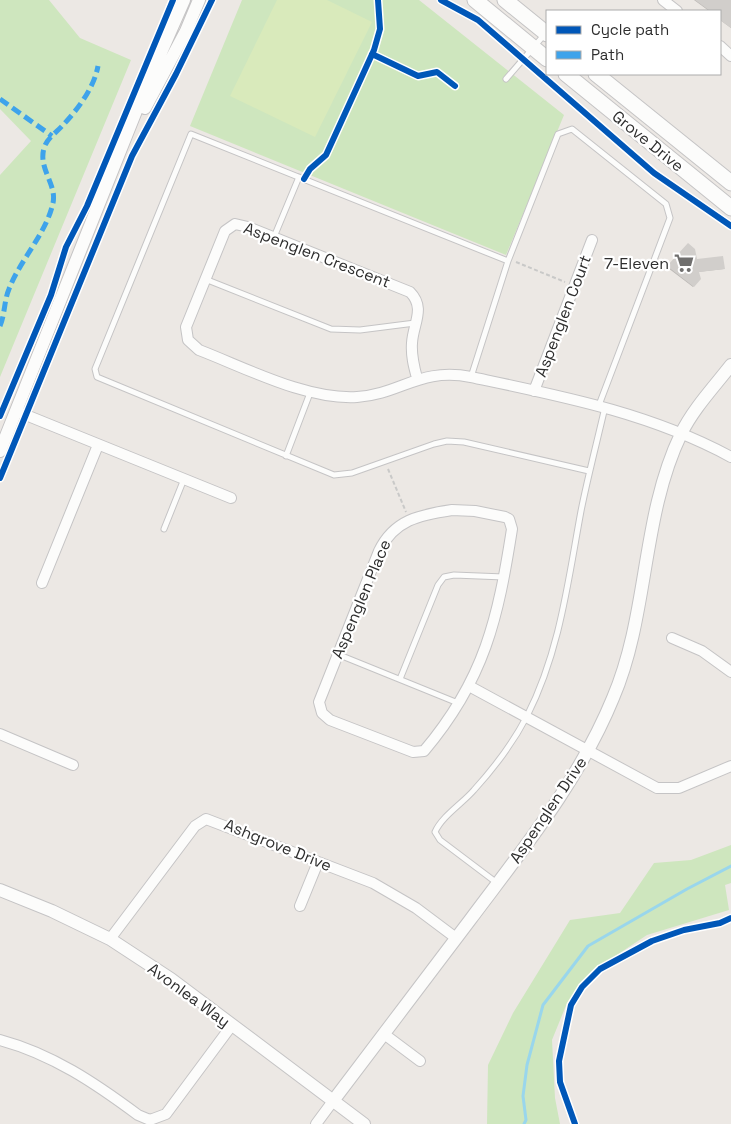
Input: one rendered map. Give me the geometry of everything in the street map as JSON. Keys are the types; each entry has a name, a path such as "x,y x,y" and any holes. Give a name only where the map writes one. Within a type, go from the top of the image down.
{"main road":[{"path":"475,0 546,58"},
{"path":"505,0 546,32"},
{"name":"Grove Drive","path":"567,75 731,208"},
{"name":"Grove Drive","path":"597,75 731,183"}],"street":[{"path":"0,451 144,91 184,0"},
{"path":"113,172 186,31 199,0"},
{"path":"663,0 676,10"},
{"path":"721,47 731,56"},
{"name":"Aspenglen Crescent","path":"417,378 411,352 419,308 418,302 410,292 240,224 230,226 222,237 186,326 185,334 193,346 310,393 334,398 367,396 417,378 440,374 471,377 602,406 682,432 731,457"},
{"name":"Aspenglen Court","path":"534,391 592,240"},
{"name":"Aspenglen Drive","path":"316,1124 497,884 568,786 614,697 625,661 661,487 682,432 731,365"},
{"path":"16,412 231,498"},
{"path":"42,583 98,445"},
{"name":"Aspenglen Place","path":"452,510 475,511 505,517 509,519 512,529 504,577 493,628 469,686 431,743 420,752 408,751 330,720 322,712 319,702 378,551 388,534 402,524 429,514 452,510"},
{"path":"672,638 702,652 731,672"},
{"path":"469,686 650,784 664,789 679,788 731,766"},
{"path":"0,734 73,765"},
{"name":"Ashgrove Drive","path":"110,939 195,826 206,818 387,890 416,908 456,938"},
{"path":"300,906 318,862"},
{"name":"Avonlea Way","path":"0,890 52,911 110,939 171,979 364,1124"},
{"path":"0,1040 20,1045 76,1072 138,1115 150,1120 166,1114 232,1025"},
{"path":"384,1034 420,1061"}],"lane":[{"path":"506,79 546,34"},
{"path":"471,377 508,261 558,134 572,129 666,204 670,218 602,406 558,636 544,678 526,717 497,763 473,791 440,824 436,832 440,840 497,884"},
{"path":"508,261 192,134 95,369 97,377 286,456 339,476 434,444 455,440 590,471"},
{"path":"274,237 299,177"},
{"path":"205,279 331,329 360,330 416,323"},
{"path":"286,456 310,393"},
{"path":"164,529 184,479"},
{"path":"400,679 438,585 444,577 454,575 504,577"},
{"path":"337,654 459,703"}],"path":[{"path":"508,261 575,286"},
{"path":"385,462 406,512"}],"green space":[{"path":"0,0 49,0 80,38 131,60 0,377 0,175 31,141 0,109"},
{"path":"242,0 419,0 564,115 506,255 190,126"},
{"path":"277,0 327,0 372,22 315,137 230,96"},
{"path":"731,845 731,883 725,885 729,910 647,935 591,972 567,1003 552,1040 555,1098 560,1124 487,1124 488,1065 513,1013 570,920 620,913 654,863 691,860"}],"building":[{"path":"695,0 731,0 731,28 721,21 721,10 709,10"},
{"name":"7-Eleven","path":"688,243 695,249 697,259 723,256 725,269 699,272 701,279 694,287 667,266"}],"waterway":[{"path":"524,1124 526,1120 523,1096 527,1065 543,1005 588,946 731,866"}],"marked path":[{"path":"0,326 9,289 45,225 53,203 54,196 43,163 45,144 69,119 85,98 98,66"},
{"path":"0,99 52,136"}],"cycle path":[{"path":"0,416 51,295 66,247 87,206 173,0"},
{"path":"0,478 132,156 176,74 212,0"},
{"path":"304,179 310,169 326,155 374,50 380,29 378,0"},
{"path":"441,0 478,20 654,173 731,226"},
{"path":"372,54 418,76 437,72 455,86"},
{"path":"575,1124 560,1082 559,1061 571,1005 582,987 600,969 652,941 684,930 720,923 731,918"}],"place":[{"name":"7-Eleven","path":"684,263"}]}
